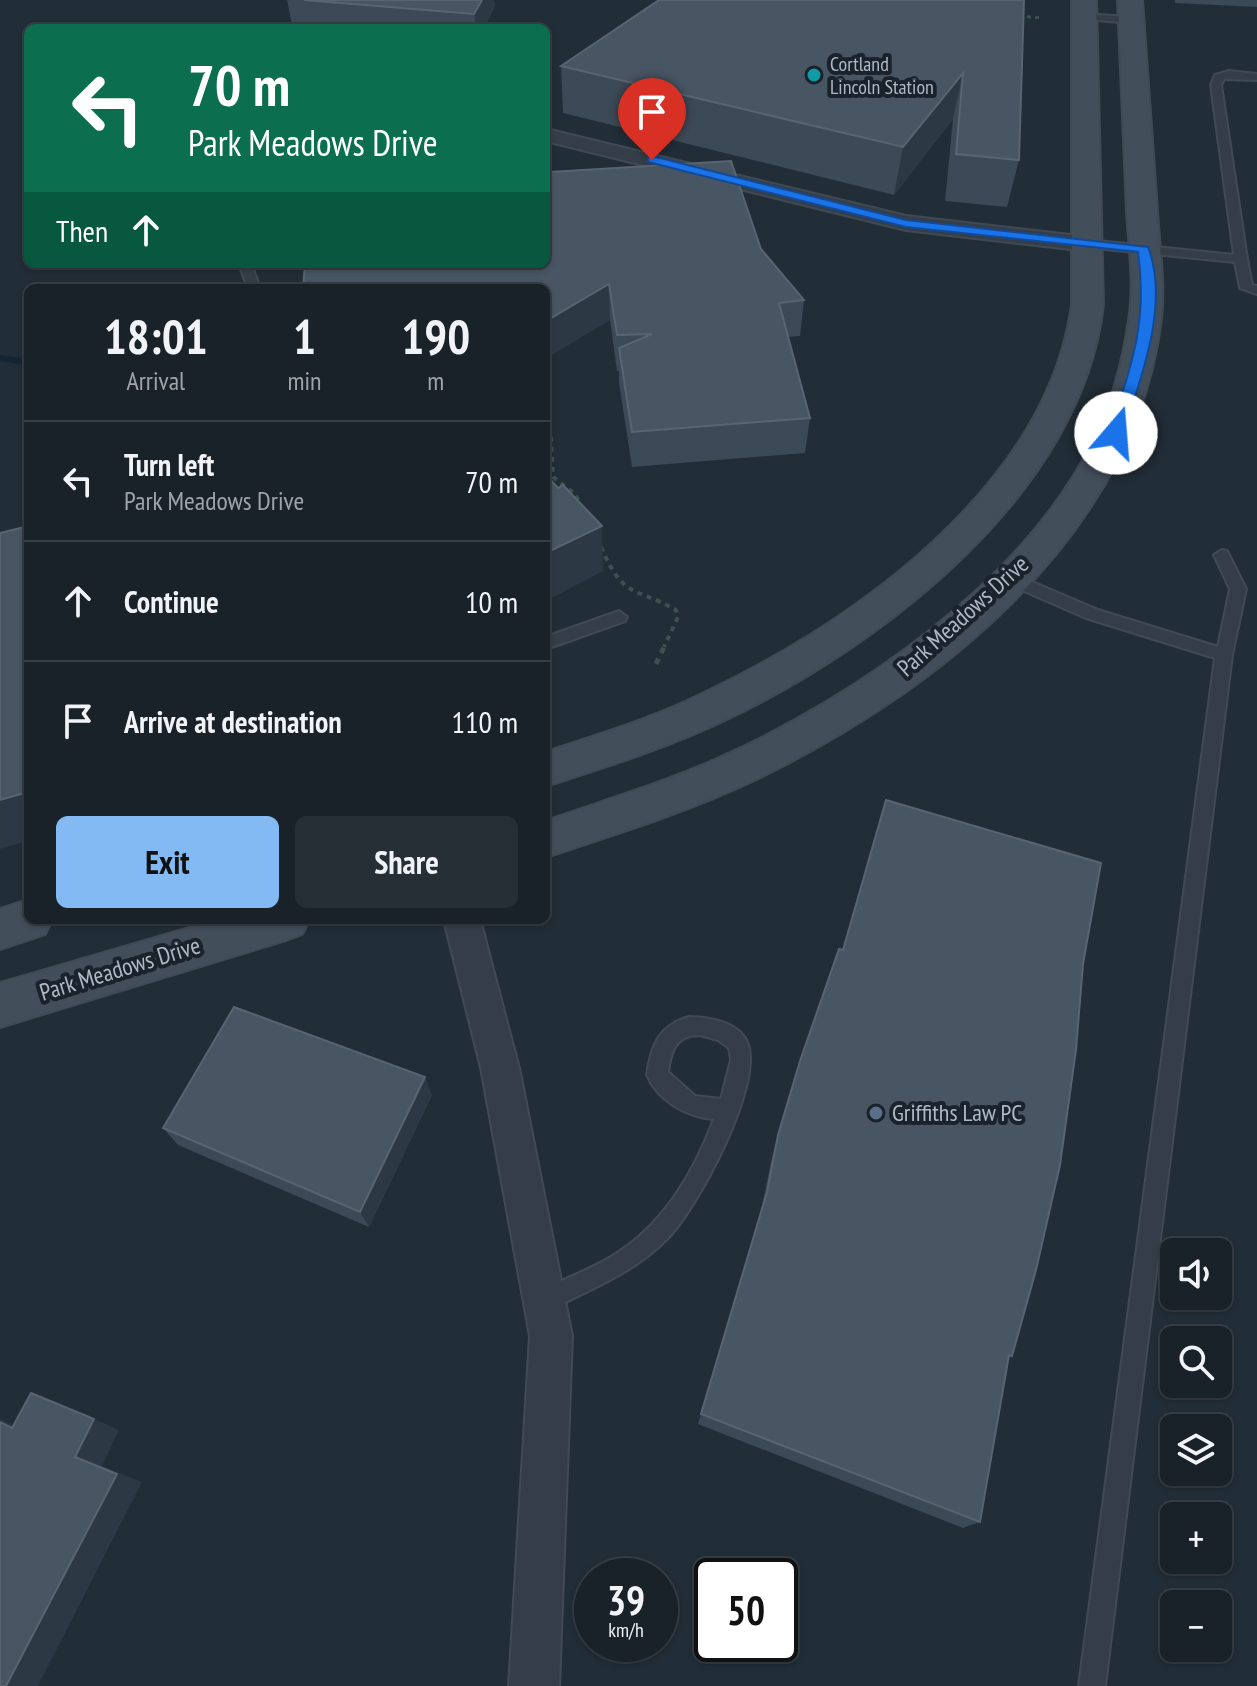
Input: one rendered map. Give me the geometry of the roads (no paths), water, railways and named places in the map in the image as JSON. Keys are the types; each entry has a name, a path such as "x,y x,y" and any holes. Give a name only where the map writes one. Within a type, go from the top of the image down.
{"main road":[{"path":"550,768 645,736 716,706 818,649 881,607 964,534 1028,456 1058,403 1082,336 1090,277 1085,8"},
{"name":"Park Meadows Drive","path":"550,838 680,793 759,758 884,686 937,647 1025,566 1091,479 1116,433 1144,348 1149,284 1144,249 1130,10"},
{"path":"0,929 24,922"},
{"name":"Park Meadows Drive","path":"0,1005 273,924"}],"street":[{"path":"550,136 906,223 1088,244"},
{"path":"463,924 500,1068 551,1336 534,1686"}],"lane":[{"path":"1085,8 1130,10"},
{"path":"1257,77 1229,74 1219,77 1216,85 1246,288 1257,290"},
{"path":"1088,244 1241,259"},
{"path":"1092,1686 1224,655 1238,589 1222,555"},
{"path":"1011,579 1092,614 1224,655"},
{"path":"550,642 619,617"},
{"path":"545,1300 635,1254 681,1207 712,1150 729,1109 740,1070 739,1046 727,1033 697,1024 674,1032 660,1048 657,1075 677,1097 701,1110 729,1109"}],"waterway":[{"path":"0,358 24,361"}],"place":[{"name":"Cortland Lincoln Station","path":"814,75"},
{"name":"Griffiths Law PC","path":"876,1113"}]}
